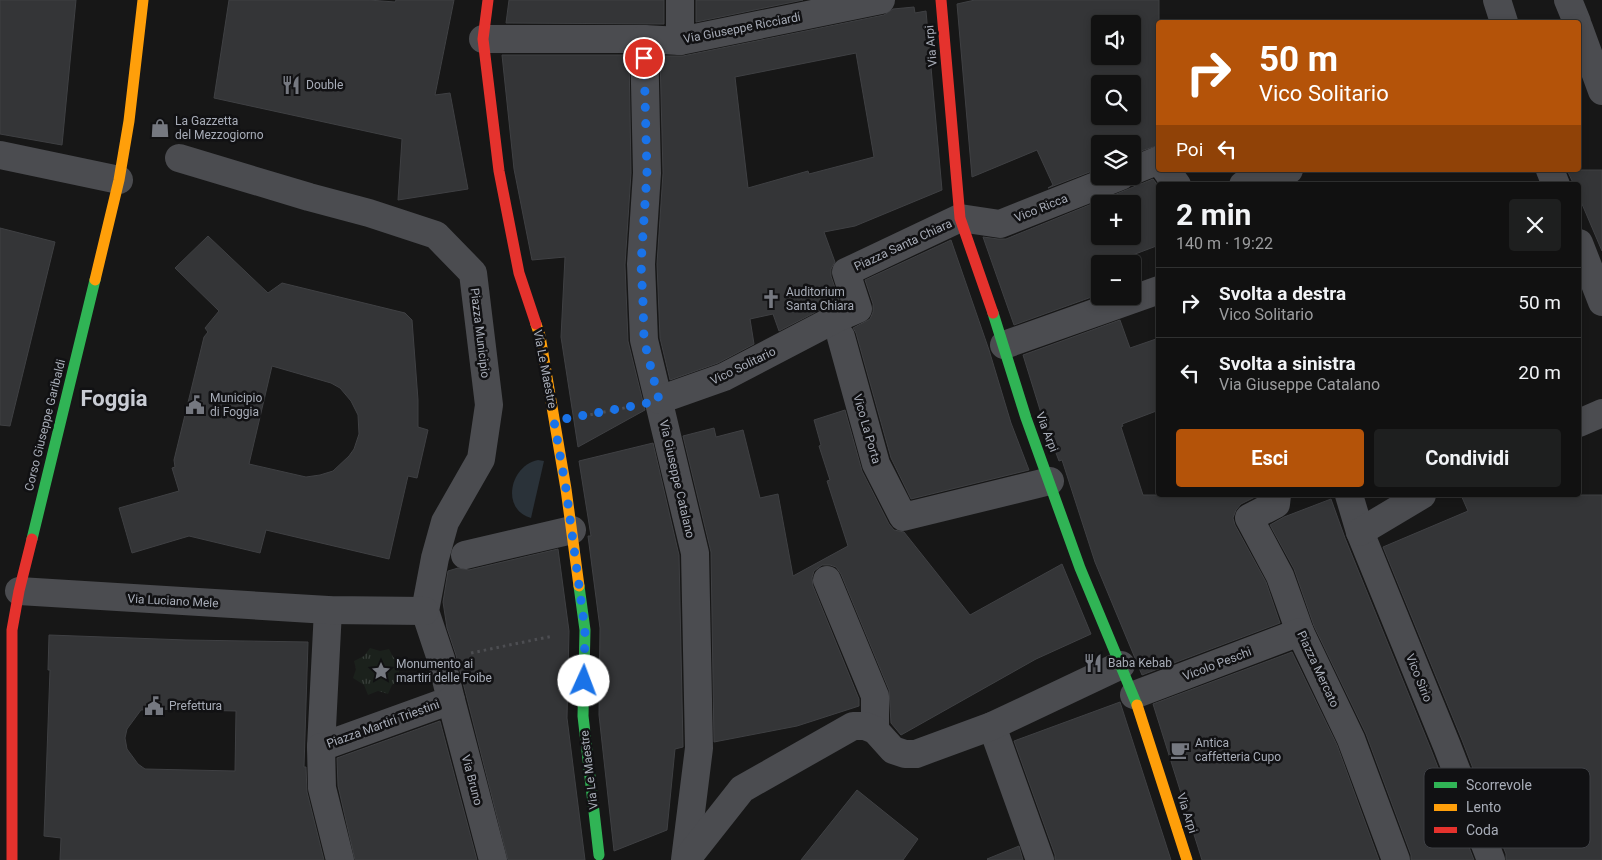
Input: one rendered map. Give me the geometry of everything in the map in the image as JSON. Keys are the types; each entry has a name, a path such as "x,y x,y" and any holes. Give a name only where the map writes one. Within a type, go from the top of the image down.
{"street":[{"name":"Corso Giuseppe Garibaldi","path":"12,860 6,630 19,590 119,180 143,0"},
{"name":"Via Le Maestre","path":"488,0 483,39 498,171 519,273 540,336 572,530 585,630 583,716 600,858"},
{"path":"680,0 680,41"},
{"name":"Via Giuseppe Ricciardi","path":"483,39 644,38 680,41 881,0"},
{"name":"Via Arpi","path":"941,0 960,218 1004,345 1026,418 1080,568 1134,695 1187,860"},
{"path":"1497,0 1503,20"},
{"path":"1568,0 1576,20"},
{"path":"1581,33 1602,91"},
{"name":"Via Giuseppe Catalano","path":"644,38 647,173 641,274 644,340 695,554 699,748 686,860"},
{"path":"0,155 119,180"},
{"name":"Piazza Municipio","path":"179,158 369,213 436,235 473,273 490,404 481,459 445,522 435,558 425,611"},
{"path":"1141,167 1156,161"},
{"path":"1252,182 1283,172"},
{"name":"Vico Ricca","path":"960,218 1000,224 1098,185"},
{"name":"Piazza Santa Chiara","path":"846,272 960,218"},
{"path":"1581,248 1602,302"},
{"name":"Vico Solitario","path":"659,400 724,377 858,309 846,272"},
{"path":"1004,345 1156,291"},
{"name":"Vico La Porta","path":"841,337 876,464 903,517 1050,481"},
{"path":"1581,422 1602,414"},
{"name":"Piazza Mercato","path":"1277,497 1276,504 1249,518 1280,576 1300,632 1351,739 1396,860"},
{"name":"Vico Sirio","path":"1350,497 1360,532 1455,768"},
{"path":"1360,532 1419,497"},
{"path":"465,555 572,530"},
{"path":"827,580 875,696 875,730"},
{"name":"Via Luciano Mele","path":"19,590 328,610"},
{"path":"328,610 425,611"},
{"name":"Piazza Martiri Triestini","path":"328,610 322,748 451,700 441,659 425,611"},
{"name":"Vicolo Peschi","path":"1134,695 1300,632"},
{"path":"686,860 742,788 853,726 865,726 875,730 893,750 905,754 916,754 992,726 1122,665"},
{"name":"Via Bruno","path":"451,700 493,860"},
{"path":"992,726 1035,849"},
{"path":"322,748 322,788 340,860"},
{"name":"Vico Sirio","path":"1486,848 1491,860"}],"path":[{"path":"554,421 659,400"},
{"path":"441,659 585,630"}],"green space":[{"path":"370,648 380,651 389,649 393,657 402,663 399,671 399,680 392,685 388,694 378,691 368,695 364,685 353,678 356,669 354,661 364,656"}],"shaded area":[{"path":"538,460 544,461 531,518 521,513 515,506 512,498 512,488 520,470"}],"building":[{"path":"0,0 76,0 62,145 0,134"},
{"path":"229,0 369,0 395,2 396,0 454,0 435,95 450,93 468,189 398,200 402,139 214,98"},
{"path":"509,0 664,0 664,24 506,23"},
{"path":"696,0 803,0 696,22"},
{"path":"975,0 1159,0 1159,20 1156,20 1156,146 1141,151 1141,135 1091,135 1091,171 1048,188 1053,185 1037,150 972,177 957,4"},
{"path":"914,7 915,13 926,11 942,190 855,226 824,232 835,262 831,269 831,276 839,300 779,331 773,314 750,319 754,344 718,363 670,380 660,338 657,264 663,173 660,56 683,56 884,15 893,9","holes":["856,53 874,157 809,174 808,171 748,188 735,77"]},
{"path":"502,55 629,55 631,173 625,265 628,341 645,410 578,447 561,337 565,257 532,260 514,169"},
{"path":"1602,170 1602,251 1581,202 1581,182 1573,182 1568,172"},
{"path":"1153,179 1156,183 1156,246 1133,255 1091,255 1091,297 1014,325 983,237 1006,239 1091,204 1091,245 1141,245 1141,195 1114,195"},
{"path":"0,228 55,242 10,426 0,425"},
{"path":"208,236 268,293 282,283 405,313 412,320 418,400 418,427 428,430 417,478 408,476 389,559 266,530 260,553 189,536 132,553 119,508 179,491 172,468 175,467 174,460 204,337 208,332 205,328 219,311 175,268","holes":["272,366 331,383 340,388 351,401 358,415 359,434 354,449 349,456 333,471 306,477 249,464"]},
{"path":"951,240 989,350 1011,423 1029,470 911,499 891,458 853,328 870,319 873,312 873,304 865,280"},
{"path":"1120,320 1130,348 1156,339 1156,411 1122,424 1123,426 1121,427 1143,495 1156,495 1156,497 1255,497 1241,504 1233,518 1266,582 1280,623 1142,675 1095,562 1062,460 1059,461 1041,413 1023,355"},
{"path":"845,410 862,471 889,524 894,530 904,532 970,615 1062,564 1091,634 1036,659 901,735 891,723 889,690 841,574 836,567 822,565 814,571 812,578 813,586 859,699 859,706 797,726 714,742 711,552 683,436 714,428 716,437 743,430 760,498 778,494 793,576 848,546 827,481 830,480 819,446 821,445 814,420"},
{"path":"653,443 679,555 683,747 675,749 667,830 614,851 599,715 600,628 588,536 591,536 579,461"},
{"path":"1581,495 1602,495 1602,860 1506,860 1504,848 1590,848 1590,768 1473,768 1383,547 1468,511 1462,497 1581,497"},
{"path":"1331,499 1438,768 1424,768 1424,848 1469,848 1474,860 1411,860 1411,855 1366,734 1314,626 1294,569 1270,525 1284,517"},
{"path":"558,549 569,631 567,718 585,860 508,860 456,655 447,628 443,602 448,571 458,568 469,570"},
{"path":"49,635 308,642 304,767 306,767 307,792 324,860 60,860 61,838 44,836 50,670 48,670","holes":["141,710 236,711 235,771 145,769 138,764 127,749 125,738 127,729"]},
{"path":"1292,652 1337,745 1379,860 1202,860 1153,704"},
{"path":"1120,702 1171,860 1055,860 1055,855 1014,741"},
{"path":"440,721 477,860 355,860 338,786 337,758"},
{"path":"857,790 918,839 903,860 801,860"},
{"path":"1019,846 1023,860 987,859"}],"traffic: fast":[{"path":"32,539 95,280"},
{"path":"993,313 1026,418 1080,568 1137,705"},
{"path":"579,586 585,630 583,716 599,855"}],"traffic: slow":[{"path":"95,280 119,180 129,121 143,0"},
{"path":"536,324 540,336 566,489 579,586"},
{"path":"1137,705 1187,860"}],"traffic: jam":[{"path":"488,0 483,39 499,171 519,273 536,324"},
{"path":"941,0 960,218 993,313"},
{"path":"12,860 12,630 19,591 32,539"}],"place":[{"name":"Double","path":"291,85"},
{"name":"La Gazzetta del Mezzogiorno","path":"160,128"},
{"name":"Auditorium Santa Chiara","path":"771,299"},
{"name":"Municipio di Foggia","path":"195,405"},
{"name":"Baba Kebab","path":"1093,663"},
{"name":"Monumento ai martiri delle Foibe","path":"381,671"},
{"name":"Prefettura","path":"154,706"},
{"name":"Antica caffetteria Cupo","path":"1180,750"}],"district":[{"name":"Foggia","path":"114,398"}],"route":[{"path":"584,681 585,630 566,489 554,421 659,400 644,340 641,264 647,173 644,58"}]}
